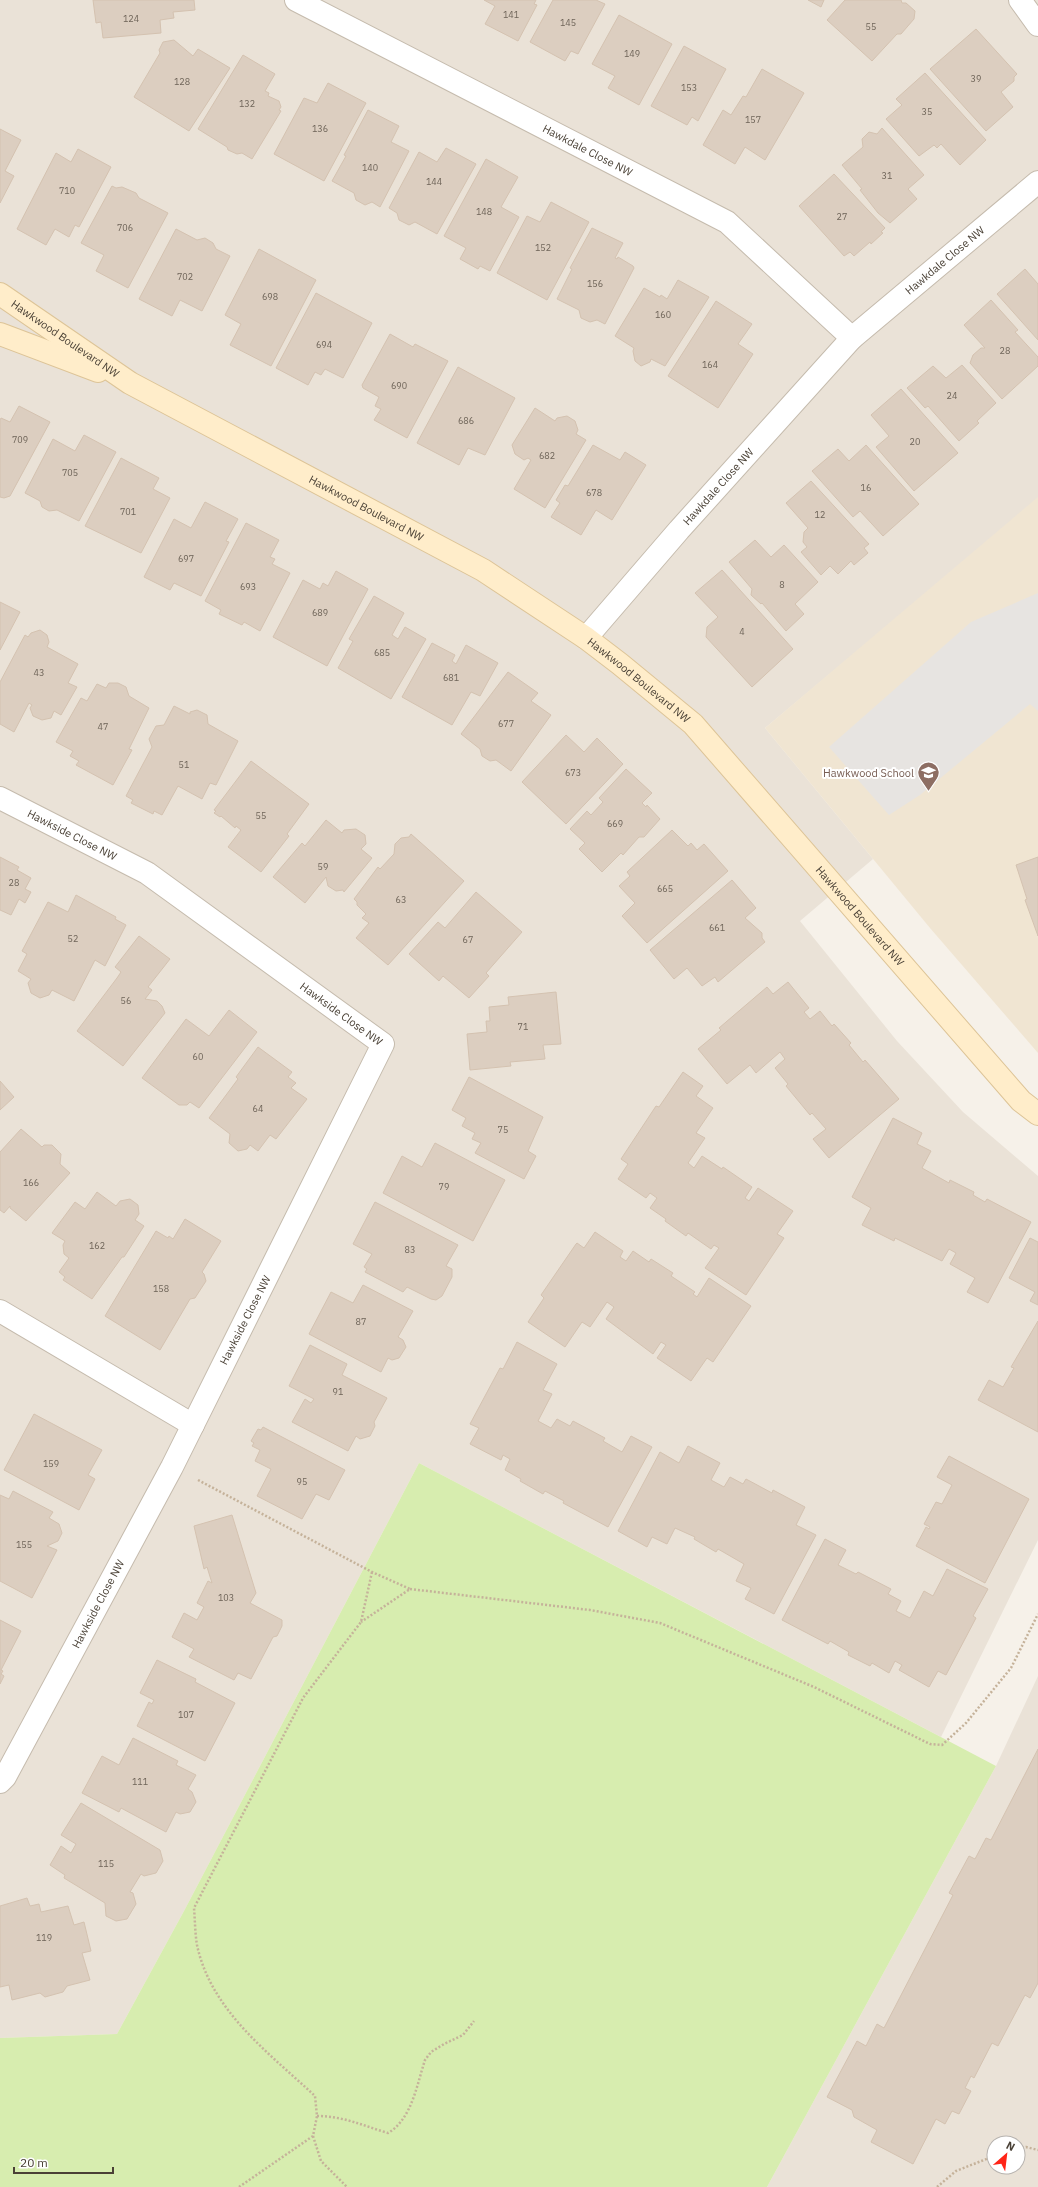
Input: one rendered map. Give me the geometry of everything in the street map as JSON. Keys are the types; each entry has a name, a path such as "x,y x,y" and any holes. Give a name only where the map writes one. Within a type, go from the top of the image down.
{"street":[{"name":"Hawkdale Close NW","path":"296,0 727,222 852,338"},
{"path":"1020,0 1038,25"},
{"name":"Hawkdale Close NW","path":"586,638 678,530 852,338 1038,182"},
{"name":"Hawkwood Boulevard NW","path":"0,294 130,384"},
{"name":"Hawkwood Boulevard NW","path":"0,334 130,384 483,570 586,638 693,724 1021,1101 1038,1114"},
{"name":"Hawkside Close NW","path":"0,798 147,873 383,1044 193,1425 9,1770 0,1782"},
{"path":"0,1311 193,1425"}],"path":[{"path":"197,1480 372,1572 410,1589 590,1610 660,1623 814,1688 930,1744 942,1745 966,1723 1011,1668 1038,1614"},
{"path":"361,1622 372,1572"},
{"path":"347,2187 321,2161 313,2136 318,2116 315,2096 245,2030 221,2002 201,1957 197,1944 194,1908 303,1698 361,1622 410,1589"},
{"path":"318,2116 333,2116 351,2120 388,2132 398,2127 406,2115 425,2060 431,2052 463,2035 474,2021"},
{"path":"239,2187 313,2136"},
{"path":"1026,2147 1038,2150"},
{"path":"936,2187 956,2171 986,2159"}],"shaded area":[{"path":"0,0 1038,0 1038,500 765,728 873,859 800,921 897,1041 963,1112 1038,1176 1038,1540 941,1737 419,1463 184,1911 117,2034 0,2038"},
{"name":"Hawkwood School","path":"1038,497 1038,1053 930,928 765,728"},
{"path":"1038,593 1038,711 1030,704 920,795 889,815 829,747 971,622"},
{"path":"1038,1676 1038,2187 767,2187 996,1766"}],"green space":[{"path":"419,1463 996,1766 767,2187 0,2187 0,2038 117,2034 184,1911"}],"building":[{"path":"93,0 194,0 195,10 173,12 174,18 160,20 161,33 103,38 101,22 96,23"},
{"path":"484,0 536,0 534,4 537,5 518,41 485,24 495,6"},
{"path":"553,0 596,0 605,4 578,54 571,51 565,61 530,42"},
{"path":"808,0 824,0 821,7"},
{"path":"845,0 901,0 902,3 906,3 915,11 914,19 901,34 897,34 872,61 827,20"},
{"path":"619,15 672,44 639,105 608,88 615,76 592,64"},
{"path":"976,29 1017,74 1014,77 1014,81 1001,92 1013,107 986,131 930,69"},
{"path":"174,40 193,56 198,49 230,68 189,131 134,97 160,53 159,50 163,42"},
{"path":"684,46 726,69 698,121 692,117 687,125 651,106"},
{"path":"243,55 275,74 265,91 269,93 268,96 279,101 281,107 279,110 281,111 252,159 242,153 237,154 228,150 227,147 198,129"},
{"path":"762,69 804,93 765,160 745,147 735,164 703,145 723,110 731,115 743,96 746,97"},
{"path":"925,73 986,140 960,165 941,144 937,148 934,145 919,156 886,119 902,105 896,99"},
{"path":"328,83 366,103 324,181 274,154 304,98 317,103"},
{"path":"368,110 399,126 391,142 409,151 380,207 372,202 365,205 356,200 354,193 332,181"},
{"path":"882,128 924,175 908,189 917,199 890,223 878,213 860,190 862,189 842,165 863,147 862,139 869,132 877,134"},
{"path":"0,129 21,140 5,171 14,176 0,203"},
{"path":"446,148 476,164 437,234 415,222 409,225 399,220 397,213 389,208 419,152 437,162"},
{"path":"78,149 111,167 79,227 75,225 69,237 55,229 46,245 17,229 56,153 71,162"},
{"path":"486,159 518,177 501,207 519,217 490,271 480,266 478,269 460,259 466,248 444,236"},
{"path":"834,174 885,228 881,232 883,233 871,244 870,242 854,256 850,252 844,256 799,206"},
{"path":"112,186 116,188 122,187 136,193 139,198 168,213 128,288 96,271 104,255 81,243"},
{"path":"551,202 589,222 547,300 497,273 527,216 540,222"},
{"path":"592,228 623,243 615,258 617,259 618,257 634,268 605,324 597,320 590,322 581,318 579,310 557,299 572,269 570,268"},
{"path":"176,229 197,240 205,238 213,243 216,249 230,256 202,311 180,300 172,316 139,299"},
{"path":"259,249 316,280 271,366 230,345 241,324 225,315"},
{"path":"1025,269 1038,284 1038,340 997,294"},
{"path":"678,280 709,297 665,366 651,359 650,362 641,366 635,361 633,351 634,348 615,336 644,288 660,297 661,295 667,299"},
{"path":"316,293 372,323 343,378 325,369 321,375 315,372 308,385 276,368"},
{"path":"991,300 1018,330 1015,332 1038,357 1038,366 1002,399 970,363 973,355 981,348 985,348 964,325"},
{"path":"716,301 752,324 738,344 753,354 718,408 668,376"},
{"path":"390,334 413,347 415,344 448,361 407,438 374,420 381,409 375,406 379,397 363,388 362,385"},
{"path":"962,365 996,403 977,421 979,423 959,441 928,406 925,408 907,388 933,366 946,378"},
{"path":"458,367 515,398 485,455 468,448 459,465 417,443"},
{"path":"901,389 958,453 914,491 876,447 889,436 871,415"},
{"path":"19,406 50,422 10,496 4,498 0,497 0,420 1,418 10,422"},
{"path":"535,408 555,421 557,418 567,416 575,421 578,430 576,434 586,440 545,508 514,489 531,460 528,458 524,460 515,454 512,445"},
{"path":"84,435 116,452 79,521 57,510 49,511 42,507 40,501 25,493 53,439 75,451"},
{"path":"593,445 620,460 625,452 646,465 612,520 596,510 581,535 551,517 560,503 556,500 565,485 568,486"},
{"path":"866,445 919,504 883,536 860,511 853,517 812,471 838,449 849,461"},
{"path":"121,458 159,478 153,489 170,498 141,553 85,526"},
{"path":"811,481 869,544 864,548 868,553 854,565 851,561 838,574 830,566 821,575 801,552 807,547 803,542 804,532 808,528 786,503"},
{"path":"205,502 238,519 226,541 229,542 201,596 174,583 170,590 144,577 174,519 191,528"},
{"path":"246,523 279,540 270,557 275,559 272,564 290,573 260,631 244,622 242,625 219,614 221,610 205,601"},
{"path":"755,540 771,557 784,545 818,582 795,604 804,614 786,631 762,603 761,604 751,595 752,589 729,562"},
{"path":"722,570 793,649 752,687 706,637 707,627 718,617 695,593"},
{"path":"336,571 368,589 327,666 273,637 303,580 320,589 323,583 328,586"},
{"path":"374,596 404,613 392,635 398,639 405,627 426,639 391,699 338,668 353,641 349,639"},
{"path":"0,602 20,612 0,650"},
{"path":"40,630 47,635 49,642 47,647 78,664 68,683 77,687 61,715 54,711 51,718 42,720 33,716 30,708 32,705 29,703 14,732 0,724 0,682 25,635 28,637 31,633"},
{"path":"432,643 455,655 452,661 456,664 466,645 498,663 480,696 471,692 452,725 402,697"},
{"path":"508,672 538,693 531,701 551,715 511,771 496,760 490,761 482,756 480,749 461,734"},
{"path":"109,683 118,683 126,687 129,696 149,708 129,749 132,750 113,785 76,765 79,761 70,756 73,751 56,742 81,698 87,701 97,684 106,688"},
{"path":"174,706 190,714 190,712 197,710 207,715 208,724 238,741 216,785 210,783 202,799 178,786 162,815 154,811 153,814 131,803 133,800 126,796 152,747 149,739 156,726 164,725"},
{"path":"566,735 584,752 597,738 623,764 566,824 522,782"},
{"path":"251,761 309,804 287,834 289,836 261,872 228,847 241,830 236,826 235,828 221,816 220,817 214,813 216,811 214,810"},
{"path":"626,769 652,793 642,803 646,807 647,805 660,819 644,837 639,837 623,855 621,853 602,872 579,849 585,843 570,829 587,811 591,815 603,802 599,798"},
{"path":"326,820 342,833 344,830 356,829 365,835 366,844 361,849 372,858 344,892 343,890 336,891 328,886 326,877 305,903 273,877 302,843 305,846"},
{"path":"672,830 688,846 691,843 697,850 704,844 728,871 647,943 622,916 635,903 619,886 630,876 627,872"},
{"path":"411,834 464,881 388,965 356,938 369,923 362,918 366,914 357,905 357,902 354,899 378,867 380,869 394,854 395,844 401,838 409,837"},
{"path":"0,857 19,867 17,870 31,878 25,889 31,892 25,903 19,899 11,915 0,910"},
{"path":"1038,857 1038,936 1025,900 1027,899 1016,865"},
{"path":"732,880 756,908 745,918 762,933 762,938 765,942 718,982 715,977 702,986 687,968 674,979 650,950"},
{"path":"476,892 522,932 486,973 489,976 469,998 443,976 439,981 409,954 438,922 445,928"},
{"path":"76,895 116,917 115,919 126,925 105,966 95,960 74,1001 52,990 49,995 40,998 31,993 28,983 31,979 18,971 27,954 22,951 48,902 68,912"},
{"path":"139,936 170,959 148,987 152,990 145,999 157,1001 162,1006 165,1013 123,1066 77,1031 121,972 115,967"},
{"path":"788,982 809,1008 804,1012 810,1019 820,1011 832,1026 834,1024 851,1043 849,1045 863,1062 865,1060 899,1099 829,1158 813,1139 826,1129 812,1113 810,1115 786,1086 788,1084 775,1068 785,1059 780,1052 756,1073 750,1065 727,1084 698,1049 721,1030 719,1028 767,987 773,994"},
{"path":"556,992 561,1044 543,1045 545,1059 510,1062 511,1066 470,1070 467,1034 487,1032 486,1021 490,1021 489,1007 509,1005 508,997"},
{"path":"229,1010 257,1032 199,1108 190,1102 187,1105 179,1105 142,1078 186,1019 209,1036"},
{"path":"258,1047 292,1072 288,1077 296,1083 291,1088 307,1099 276,1139 270,1135 258,1151 250,1145 247,1149 238,1151 229,1143 230,1134 209,1118 238,1079 236,1077"},
{"path":"683,1072 703,1086 696,1096 713,1108 696,1133 705,1138 688,1163 694,1168 702,1156 722,1169 723,1167 752,1187 745,1198 749,1201 758,1188 793,1211 777,1234 784,1238 746,1295 705,1268 719,1248 714,1245 711,1249 688,1233 686,1236 650,1208 657,1198 650,1193 646,1198 618,1179 628,1164 621,1159 656,1106 659,1107"},
{"path":"469,1077 543,1117 528,1151 536,1156 524,1179 475,1153 481,1143 472,1139 475,1133 462,1126 466,1118 452,1110"},
{"path":"0,1081 14,1097 0,1110"},
{"path":"893,1118 922,1133 917,1144 931,1151 922,1168 949,1183 950,1180 974,1192 973,1195 985,1202 987,1199 1031,1222 988,1303 967,1292 975,1278 950,1264 956,1253 949,1249 942,1261 895,1238 894,1241 862,1225 871,1208 852,1197"},
{"path":"21,1129 42,1147 44,1145 52,1145 61,1154 60,1164 70,1173 26,1221 10,1208 10,1206 4,1213 0,1210 0,1152"},
{"path":"435,1143 505,1180 473,1241 383,1193 402,1156 422,1167"},
{"path":"97,1192 116,1206 120,1201 130,1199 138,1205 139,1214 135,1220 144,1226 124,1257 122,1257 92,1299 63,1280 65,1277 59,1272 69,1258 64,1254 63,1245 65,1241 52,1233 75,1202 85,1209"},
{"path":"375,1202 458,1245 446,1266 452,1269 452,1277 442,1296 436,1300 407,1287 403,1292 365,1272 367,1269 364,1267 372,1254 353,1244"},
{"path":"185,1219 221,1241 202,1272 206,1281 195,1298 190,1299 160,1350 105,1316 156,1231 168,1238 169,1236 173,1239"},
{"path":"595,1232 623,1251 620,1257 626,1261 633,1251 649,1262 651,1259 673,1273 671,1276 695,1292 693,1294 697,1297 709,1278 751,1306 713,1362 707,1358 691,1381 657,1358 666,1345 661,1342 653,1354 606,1319 614,1307 607,1302 590,1327 582,1322 565,1347 528,1322 544,1298 541,1295 576,1244 577,1243 584,1248"},
{"path":"1030,1238 1038,1242 1038,1305 1030,1301 1035,1292 1009,1278"},
{"path":"363,1285 413,1311 398,1337 403,1340 406,1347 399,1358 392,1360 388,1358 381,1372 309,1334 331,1292 353,1303"},
{"path":"1038,1321 1038,1432 978,1400 989,1380 1003,1387 1014,1368 1011,1367"},
{"path":"517,1342 557,1364 543,1390 552,1394 538,1421 551,1428 557,1419 570,1426 573,1421 605,1438 603,1441 622,1452 631,1436 652,1447 608,1527 563,1503 564,1501 545,1491 543,1494 520,1481 521,1479 505,1470 510,1459 503,1455 501,1460 470,1444 479,1428 470,1424 500,1368 503,1369"},
{"path":"310,1345 347,1364 342,1375 387,1398 374,1422 375,1426 370,1436 360,1439 356,1436 348,1451 292,1422 305,1399 311,1403 314,1399 289,1386"},
{"path":"34,1414 102,1450 88,1475 95,1479 79,1510 4,1470"},
{"path":"263,1427 345,1470 329,1500 316,1494 302,1519 257,1496 271,1469 255,1461 260,1450 252,1446 254,1443 251,1441 258,1429 261,1430"},
{"path":"688,1446 720,1463 711,1480 724,1487 730,1477 743,1484 746,1479 772,1493 773,1490 805,1507 796,1525 816,1535 774,1614 745,1599 751,1588 736,1581 744,1564 718,1549 716,1552 694,1539 695,1537 675,1528 667,1544 652,1537 647,1547 618,1531 660,1452 679,1463"},
{"path":"949,1456 1029,1499 985,1583 916,1546 926,1527 929,1529 930,1527 924,1524 936,1502 942,1504 952,1485 937,1477"},
{"path":"13,1491 53,1512 49,1518 59,1524 62,1533 58,1541 47,1546 57,1550 32,1598 0,1581 0,1495 9,1499"},
{"path":"232,1515 256,1593 250,1603 282,1620 282,1626 277,1636 273,1637 251,1679 238,1673 234,1680 189,1657 194,1649 172,1637 184,1613 197,1620 204,1607 197,1603 208,1581 212,1583 207,1567 204,1569 194,1526"},
{"path":"825,1539 846,1550 838,1565 856,1574 858,1572 891,1589 888,1594 901,1601 896,1611 910,1618 924,1591 933,1596 947,1569 988,1589 973,1616 976,1618 946,1675 938,1671 929,1687 899,1670 902,1665 895,1661 889,1673 872,1663 870,1666 848,1655 849,1652 830,1641 828,1644 782,1620"},
{"path":"0,1620 21,1631 1,1670 3,1671 1,1674 4,1676 0,1684"},
{"path":"157,1660 196,1679 195,1682 235,1703 205,1761 137,1726 149,1702 152,1704 154,1700 140,1693"},
{"path":"133,1738 178,1761 176,1765 196,1775 188,1789 192,1792 196,1802 190,1812 180,1814 176,1812 166,1832 121,1808 119,1812 82,1793 102,1756 119,1765"},
{"path":"1038,1749 1038,1983 1030,1998 1025,1995 998,2046 992,2043 974,2078 971,2076 965,2088 971,2091 959,2114 952,2111 945,2124 936,2119 913,2164 871,2142 877,2130 854,2117 852,2110 827,2097 857,2041 866,2046 877,2024 884,2028 953,1895 949,1893 969,1856 975,1859 986,1838 991,1840"},
{"path":"81,1803 160,1850 163,1861 156,1873 144,1876 141,1874 130,1892 133,1893 136,1904 127,1919 116,1921 106,1916 105,1903 64,1878 65,1875 50,1865 61,1846 71,1853 76,1844 61,1835"},
{"path":"27,1898 30,1906 39,1904 41,1912 68,1906 74,1925 84,1922 91,1951 82,1953 90,1980 67,1986 63,1992 45,1997 40,1993 12,2000 9,1985 0,1987 0,1906"}],"place":[{"name":"Hawkwood School","path":"929,792"}]}
